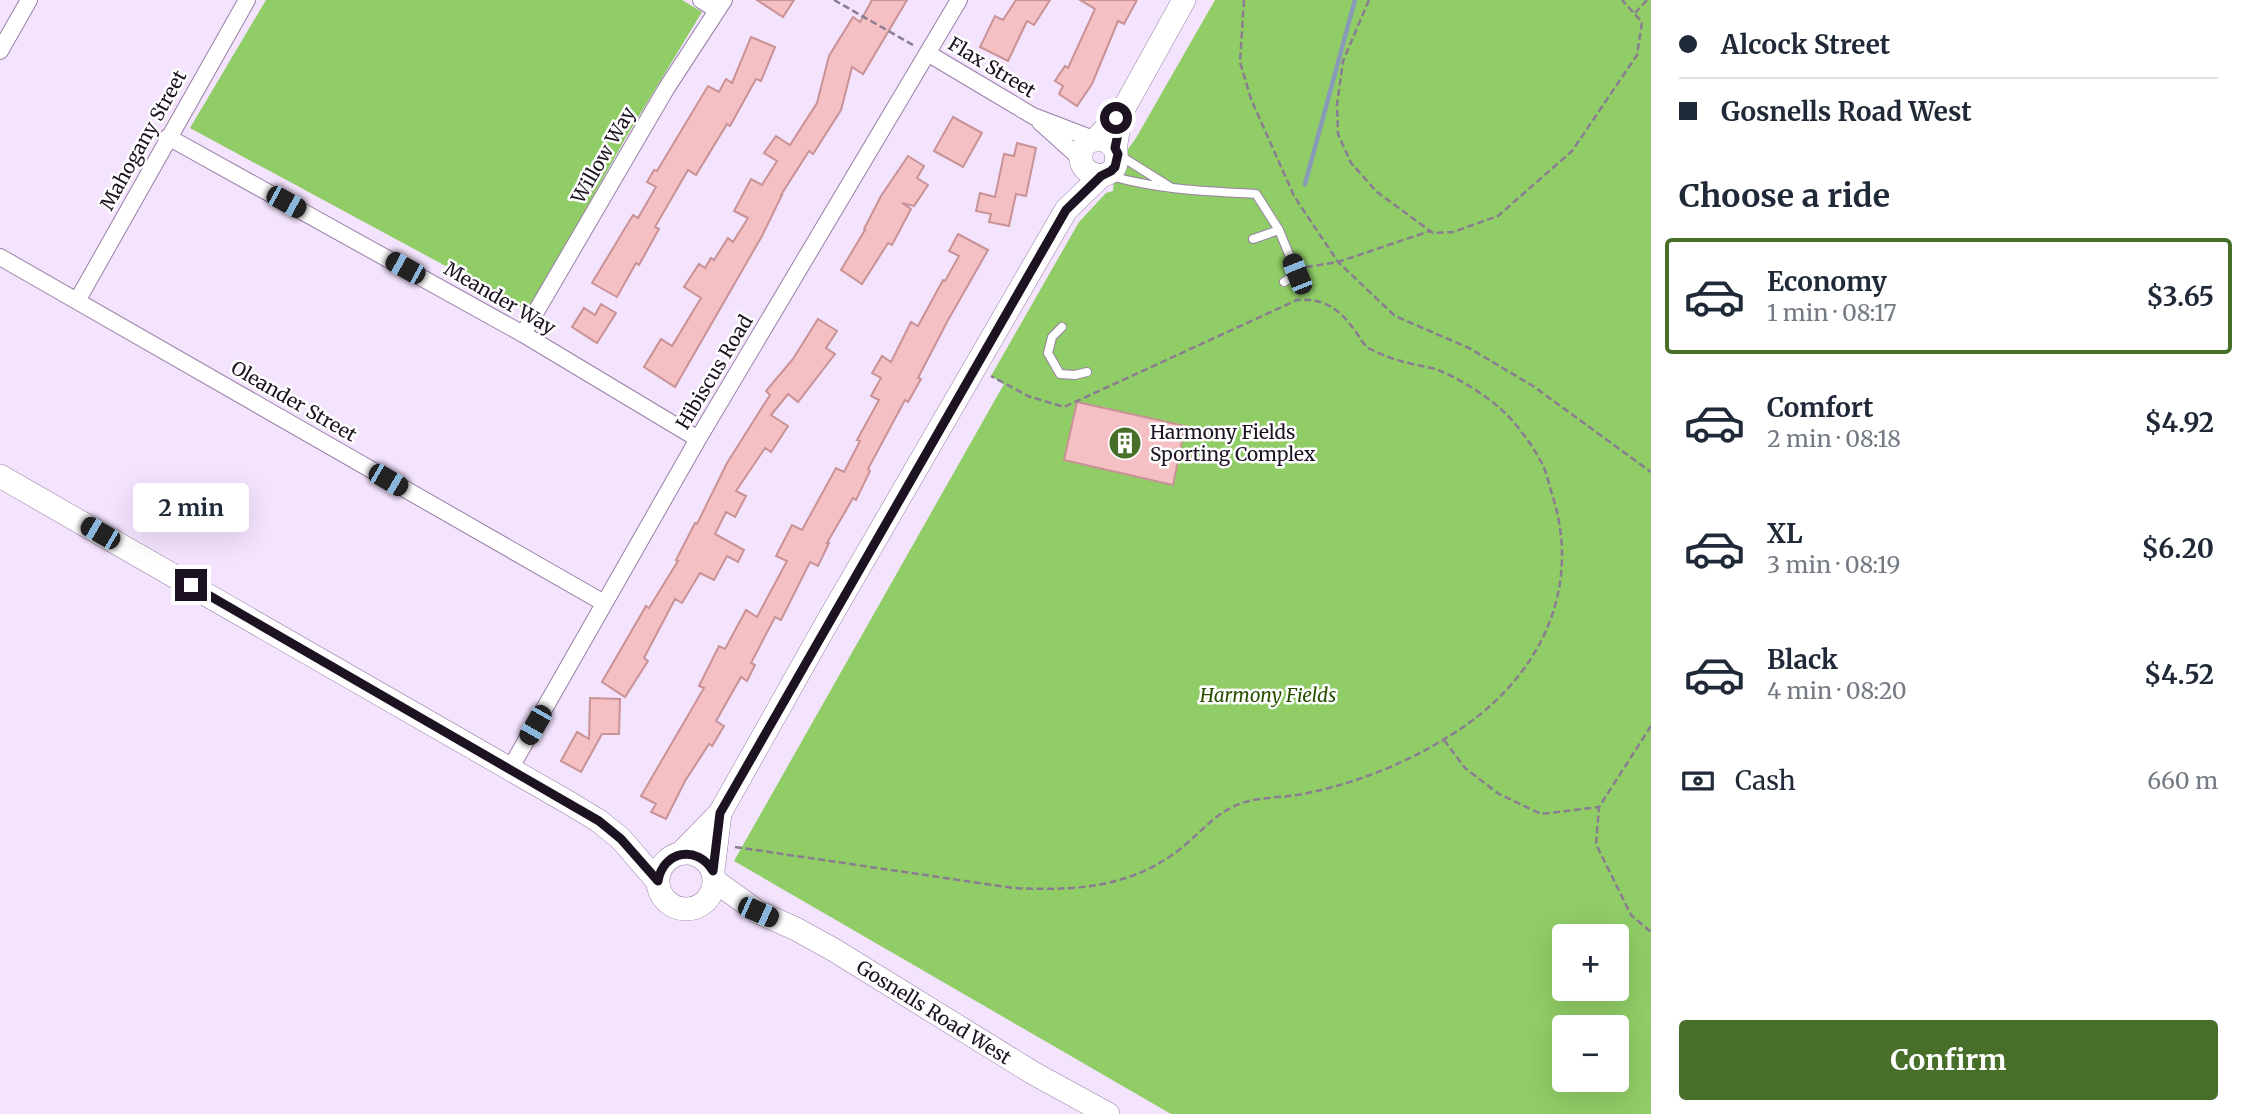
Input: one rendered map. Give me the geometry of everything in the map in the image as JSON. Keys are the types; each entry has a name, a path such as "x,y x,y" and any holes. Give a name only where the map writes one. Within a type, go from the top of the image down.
{"main road":[{"path":"1092,168 1115,167 1106,145 1184,0"},
{"path":"1092,168 1084,145 1106,145"},
{"path":"658,881 662,866 720,813 1092,168"},
{"name":"Gosnells Road West","path":"0,476 599,821 621,839 658,881 664,900 672,906 681,909 700,906 758,912"},
{"path":"700,906 711,896 720,813"},
{"name":"Gosnells Road West","path":"621,839 650,851 703,858 714,876 758,912 834,950 1033,1073 1108,1114"}],"street":[{"path":"0,51 29,0"},
{"name":"Mahogany Street","path":"77,301 247,0"},
{"path":"701,0 721,5"},
{"name":"Hibiscus Road","path":"510,769 698,439 929,54 958,0"},
{"name":"Willow Way","path":"523,334 666,89 721,5"},
{"name":"Flax Street","path":"929,54 1033,116 1106,145"},
{"name":"Flax Street","path":"1033,116 1092,168"},
{"name":"Meander Way","path":"168,137 523,334 698,439"},
{"name":"Oleander Street","path":"0,257 604,603"}],"lane":[{"path":"1106,145 1175,190"},
{"path":"1092,168 1143,185 1175,190 1256,194 1279,230 1297,274 1284,282"},
{"path":"1253,239 1279,230"},
{"path":"1062,327 1052,337 1048,353 1060,374 1075,375 1087,372"}],"path":[{"path":"834,0 929,54"},
{"path":"1244,0 1240,62 1251,99 1294,196 1338,262 1395,316 1469,348 1533,386 1651,472"},
{"path":"1369,0 1343,61 1337,104 1338,134 1350,163 1377,192 1433,233 1453,232 1498,216 1572,151 1637,55 1642,22 1622,0"},
{"path":"1634,14 1647,0"},
{"path":"1302,267 1338,262 1430,231"},
{"path":"728,846 1013,888 1053,890 1095,887 1144,872 1184,846 1217,815 1244,802 1306,794 1357,780 1402,762 1444,740 1490,707 1525,671 1552,622 1563,559 1559,515 1541,461 1504,412 1469,387 1438,370 1403,362 1368,348 1330,304 1313,299 1297,300 1064,407 1028,396 991,376"},
{"path":"1651,726 1599,807 1596,844 1631,915 1651,932"},
{"path":"1444,740 1465,768 1499,794 1541,814 1599,807"}],"green space":[{"path":"266,0 682,0 702,12 625,139 529,311 190,128"},
{"name":"Harmony Fields","path":"1215,0 1651,0 1651,1114 1171,1114 734,861 1004,384 991,376 1079,222 1106,193 1113,191 1115,167 1136,138"}],"building":[{"path":"757,0 794,0 783,17"},
{"path":"872,0 907,0 863,74 852,67 841,110 813,154 809,151 781,195 762,236 675,387 644,367 661,339 672,346 701,298 684,287 699,264 705,268 711,258 714,260 728,238 733,242 748,218 734,211 751,179 762,185 777,161 764,153 776,136 790,145 817,103 829,56 853,17 860,22"},
{"path":"1016,0 1050,0 1034,25 1027,21 1008,61 980,47 995,16 1003,20"},
{"path":"1080,0 1137,0 1124,24 1118,21 1092,84 1077,106 1059,94 1063,86 1055,81 1065,66 1068,68 1095,9"},
{"path":"751,37 775,47 761,81 756,79 730,126 727,124 696,175 688,170 655,227 659,229 639,265 636,263 617,297 592,283 633,215 638,218 656,187 647,182 654,170 657,171 708,86 719,92 726,79 732,83"},
{"path":"953,117 982,133 963,167 934,151"},
{"path":"1017,143 1036,148 1026,196 1016,194 1009,226 989,222 991,214 976,211 980,193 995,197 1004,154 1014,156"},
{"path":"908,156 924,166 917,178 928,185 914,206 902,203 911,209 892,245 888,243 862,284 841,270 881,196"},
{"path":"958,234 988,250 947,322 918,378 921,379 908,402 905,400 868,469 870,471 856,500 853,498 827,543 818,566 810,562 781,620 775,617 751,663 755,665 747,681 741,677 716,721 724,726 712,746 709,744 685,781 666,819 651,812 656,804 641,796 704,688 699,686 719,646 725,649 746,610 757,617 787,561 776,556 792,525 802,530 836,468 844,472 860,441 857,440 879,400 871,396 881,378 872,373 882,356 891,362 911,322 918,326 959,256 949,251"},
{"path":"601,304 616,313 597,343 572,327 584,308 595,315"},
{"path":"818,319 837,331 826,348 835,354 798,402 788,394 771,415 788,426 771,452 765,448 736,491 746,496 735,517 726,512 715,534 744,550 738,562 727,556 714,580 700,573 682,603 675,599 644,658 648,661 625,697 602,682 646,606 649,608 678,561 676,560 727,463 770,395 766,391 793,359"},
{"name":"Harmony Fields Sporting Complex","path":"1077,402 1185,426 1173,485 1064,460"},
{"path":"590,698 620,699 619,734 602,734 581,772 561,761 577,732 589,739"}],"waterway":[{"path":"1305,184 1355,0"}],"place":[{"name":"Harmony Fields Sporting Complex","path":"1125,443"}],"route":[{"path":"191,585 599,821 621,839 658,881 662,866 680,854 688,853 703,858 713,871 720,813 824,628 1066,210 1101,176 1115,167 1118,154 1115,148 1123,110 1116,118"}]}
